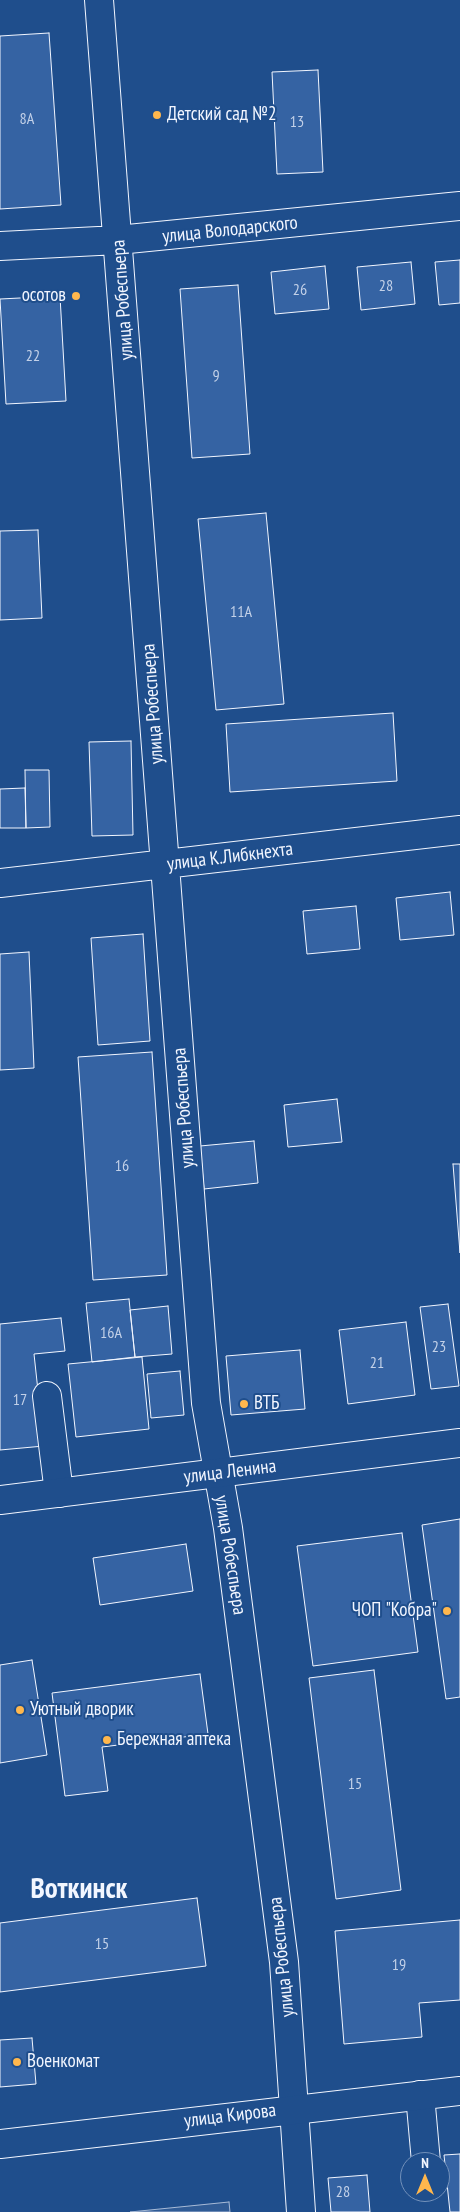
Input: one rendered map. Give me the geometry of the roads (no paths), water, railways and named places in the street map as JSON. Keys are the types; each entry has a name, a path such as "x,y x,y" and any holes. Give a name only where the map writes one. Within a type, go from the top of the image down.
{"street":[{"name":"улица Робеспьера","path":"99,0 206,1403 228,1528 284,1962 301,2212"},
{"name":"улица Володарского","path":"0,246 118,240 460,206"},
{"name":"улица К.Либкнехта","path":"0,883 460,830"},
{"path":"48,1396 59,1493"},
{"name":"улица Ленина","path":"0,1500 460,1443"},
{"name":"улица Кирова","path":"0,2144 294,2108 460,2091"},
{"path":"420,2095 425,2152"}],"place":[{"name":"Детский сад №2","path":"157,115"},
{"name":"осотов","path":"76,296"},
{"name":"ВТБ","path":"244,1404"},
{"name":"ЧОП \"Кобра\"","path":"447,1611"},
{"name":"Уютный дворик","path":"20,1710"},
{"name":"Бережная аптека","path":"107,1740"},
{"name":"Военкомат","path":"17,2062"}],"district":[{"name":"Воткинск","path":"79,1890"}]}
